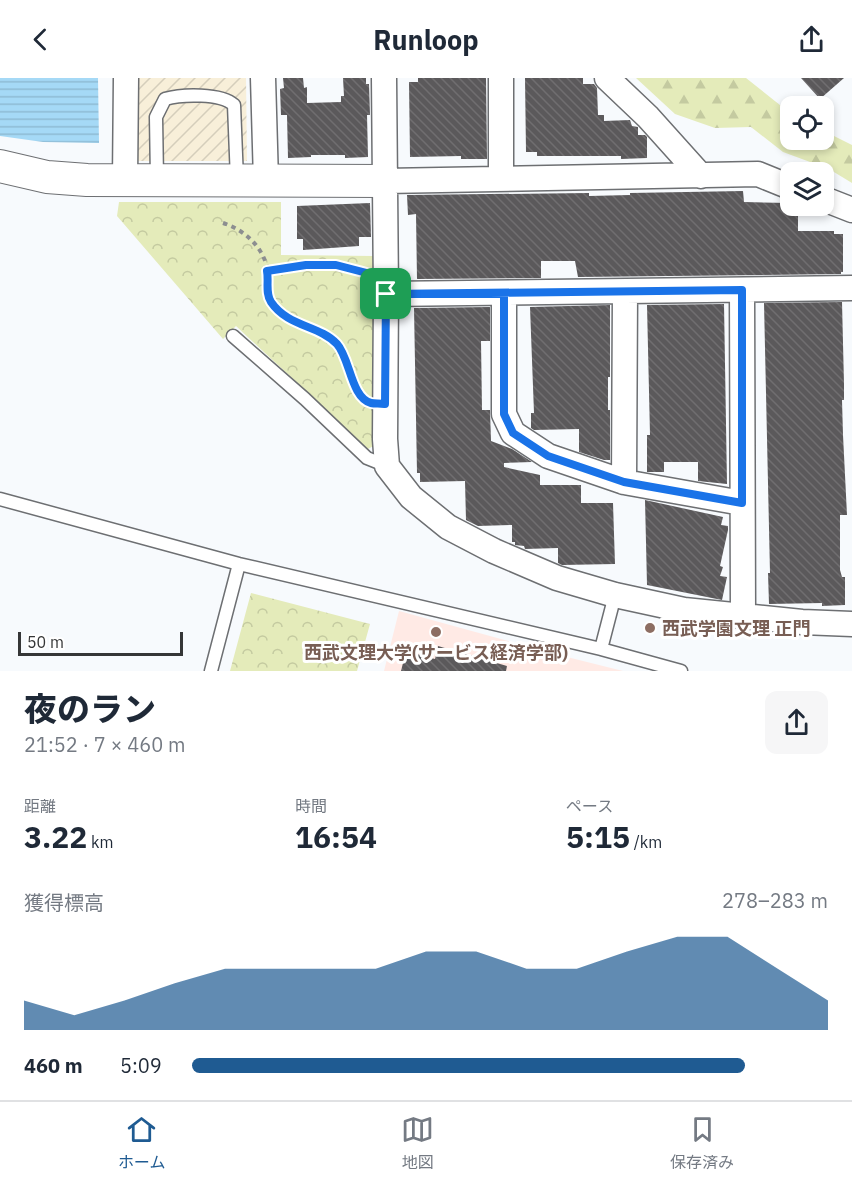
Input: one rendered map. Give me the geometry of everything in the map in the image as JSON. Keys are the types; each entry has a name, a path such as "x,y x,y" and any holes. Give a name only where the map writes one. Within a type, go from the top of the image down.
{"street":[{"path":"124,180 126,78"},
{"path":"251,181 263,78"},
{"path":"384,78 387,466 411,497 448,527 525,566 615,595 684,610 802,622 852,624"},
{"path":"501,78 501,178"},
{"path":"607,78 648,117 701,176"},
{"path":"0,166 47,177 157,181 385,181 758,174 780,183"},
{"path":"834,204 852,210"},
{"path":"386,286 504,294 852,288"},
{"path":"742,290 743,616"},
{"path":"624,482 625,292"},
{"path":"504,294 504,414 513,433 548,456 624,482 742,503"}],"lane":[{"path":"157,181 156,117 165,99 212,96 229,100 234,105 251,181"},
{"path":"233,336 306,399 367,458 387,466"},
{"path":"0,499 239,564 601,649 682,671"},
{"path":"211,671 239,564"},
{"path":"601,649 615,595"}],"path":[{"path":"223,224 235,227 248,236 260,250 267,271 269,300 275,307 285,317 321,333 337,344 358,392 364,400 385,404"},
{"path":"267,271 306,265 336,265 386,286"}],"shaded area":[{"path":"133,78 246,78 247,161 133,161"},
{"name":"西武文理大学(サービス経済学部)","path":"399,611 555,654 623,671 384,671"}],"green space":[{"path":"636,78 746,78 780,105 780,150 751,127 715,128 675,114"},
{"path":"834,136 852,145 852,183 834,172 834,162 810,162 780,150 834,150"},
{"path":"119,202 281,202 281,255 374,256 377,444 368,449 236,326 223,339 117,216"},
{"path":"251,593 370,624 357,671 230,671"}],"water":[{"path":"0,78 98,78 99,143 43,142 0,136"}],"building":[{"path":"283,78 303,78 304,88 307,87 307,103 341,102 341,96 344,96 343,78 366,78 366,84 369,84 370,115 367,115 368,157 345,158 345,155 311,155 311,157 288,158 287,115 281,115 280,89 284,88"},
{"path":"418,78 486,78 487,159 461,159 461,156 410,157 409,82 418,82"},
{"path":"525,78 583,78 583,84 594,84 597,88 598,115 604,115 604,121 630,120 632,126 638,127 638,135 647,137 647,158 537,156 537,152 526,152"},
{"path":"801,78 844,78 823,96 817,96"},
{"path":"743,191 744,202 780,203 780,216 798,216 798,231 834,231 834,234 843,234 843,272 841,274 578,277 575,261 541,261 541,278 417,279 416,214 408,215 407,195 589,193 589,196 630,195 630,193"},
{"path":"370,203 371,237 359,237 359,246 303,250 303,239 297,239 297,206"},
{"path":"842,302 844,400 842,400 847,515 840,515 840,570 842,577 845,577 845,605 769,604 764,303"},
{"path":"724,304 727,484 698,481 698,462 664,462 664,472 647,472 647,435 650,435 647,305"},
{"path":"610,305 608,410 610,410 610,460 604,460 579,452 579,429 534,430 531,428 531,413 534,413 530,307"},
{"path":"490,307 490,341 481,341 482,410 490,410 491,441 512,449 532,462 504,463 504,467 540,475 540,485 581,485 581,503 613,503 615,564 562,565 558,563 558,548 525,549 524,546 515,545 515,542 512,542 512,525 478,526 466,520 465,481 420,482 420,473 417,473 414,308"},
{"path":"645,500 723,517 721,525 728,526 728,530 720,566 723,567 720,576 727,577 722,600 647,585"},
{"path":"438,646 507,666 506,671 401,671 406,651 435,659"}],"place":[{"name":"西武学園文理 正門","path":"650,628"},
{"name":"西武文理大学(サービス経済学部)","path":"436,632"}],"route":[{"path":"386,294 385,404 371,403 364,400 358,392 337,344 321,333 285,317 269,300 267,271 306,265 336,265 386,278 386,294 742,290 742,503 624,482 548,456 513,433 504,414 504,294 386,294"}]}
